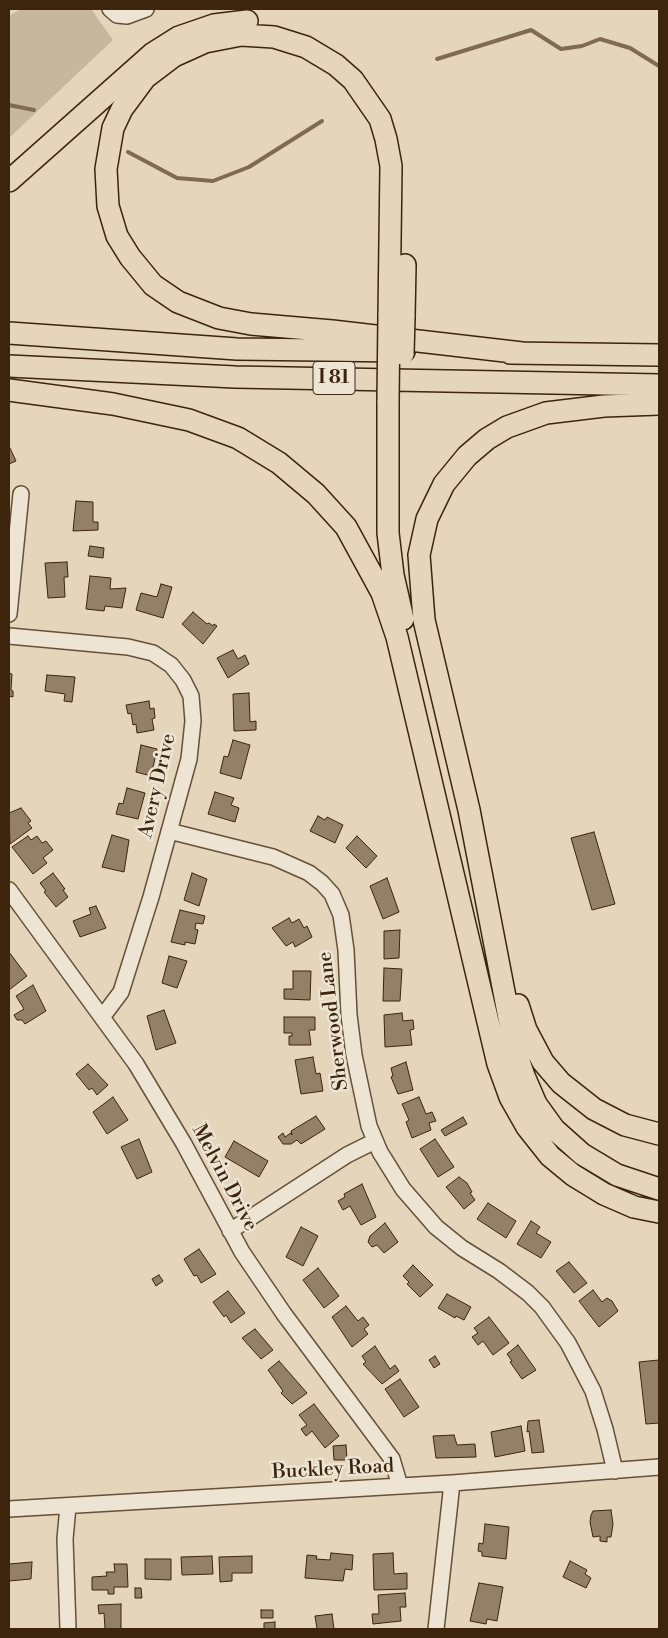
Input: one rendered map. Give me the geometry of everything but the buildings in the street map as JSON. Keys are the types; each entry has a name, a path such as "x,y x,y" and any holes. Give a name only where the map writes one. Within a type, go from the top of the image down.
{"highway":[{"path":"9,181 127,74 152,54 179,37 214,25 246,21 275,23 307,32 349,57 370,77 380,92 398,128 404,156 406,194 397,316 388,533 393,575 410,648 413,710"},
{"path":"397,316 391,166 386,139 380,119 353,80 336,65 306,46 274,36 241,35 205,42 174,56 145,78 122,109 113,128 106,169 108,206 117,236 130,257 154,285 178,302 219,318 250,324 332,330 522,353"},
{"name":"I 81","path":"9,333 237,349 659,355"},
{"name":"I 81","path":"9,366 235,376 659,385"},
{"path":"9,390 113,404 189,420 238,438 279,463 316,494 346,527 382,593 397,638 498,1064 510,1098 527,1127 550,1156 573,1175 604,1194 634,1207 659,1212"},
{"path":"395,399 403,542 412,597 442,703"},
{"path":"659,404 604,406 556,412 524,420 488,439 468,456 444,484 427,519 419,555 424,620 468,810 515,1049 536,1104 554,1129 582,1154 617,1175 659,1189"},
{"path":"484,898 494,924 526,1030 543,1062 561,1084 594,1109 625,1125 659,1134"}],"street":[{"path":"110,9 117,15 127,16 140,11"},
{"path":"9,614 21,494"},
{"name":"Avery Drive","path":"9,636 128,646 153,653 171,665 191,696 194,721 189,759 169,831 121,992 116,1001 102,1016"},
{"name":"Sherwood Lane","path":"169,831 273,857 309,873 332,894 341,915 346,950 349,1014 354,1054 369,1126 375,1141 403,1189 436,1227 462,1248 499,1271 528,1293 542,1308 568,1343 593,1391 605,1429 614,1471"},
{"name":"Melvin Drive","path":"9,890 136,1064 184,1144 230,1232 284,1314 392,1459 400,1486"},
{"path":"230,1232 331,1165 375,1141"},
{"name":"Buckley Road","path":"9,1509 452,1483 659,1467"},
{"path":"436,1629 452,1483"},
{"path":"68,1506 65,1539 68,1629"}],"shaded area":[{"path":"21,9 91,9 113,40 9,138 9,16"}],"waterway":[{"path":"437,59 531,30 561,49 582,46 600,39 630,48 659,66"},
{"path":"9,105 34,110"},
{"path":"128,152 177,178 213,181 249,167 322,121"}]}
